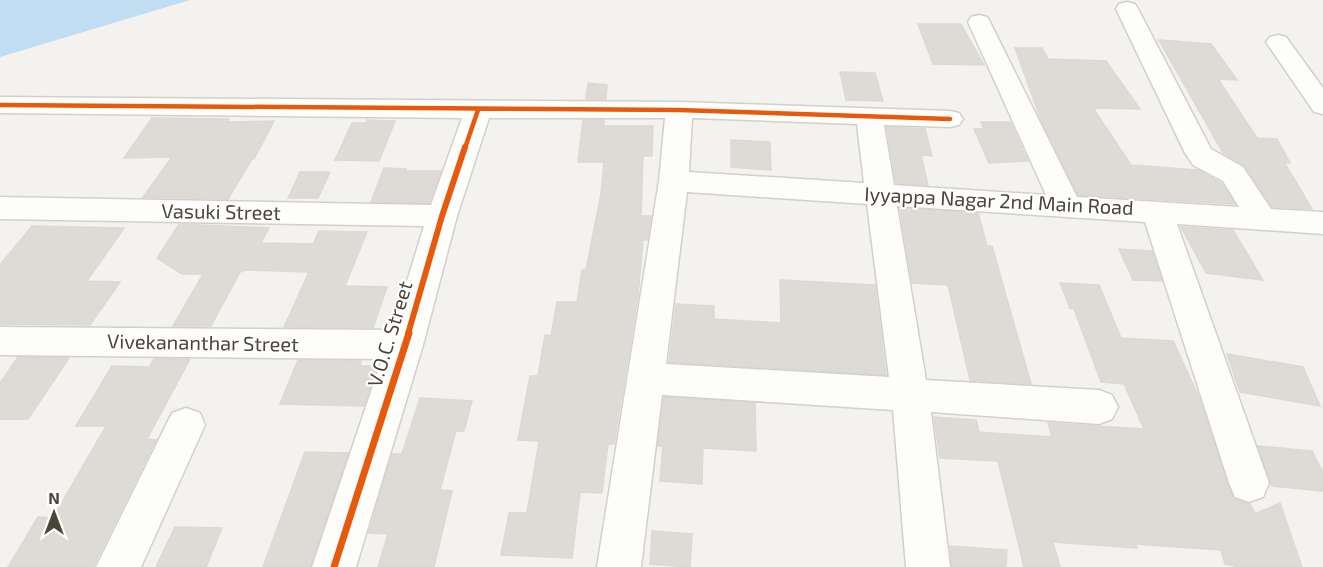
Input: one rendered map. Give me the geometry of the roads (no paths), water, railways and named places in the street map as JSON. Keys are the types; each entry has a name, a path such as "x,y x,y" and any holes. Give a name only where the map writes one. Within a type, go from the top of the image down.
{"street":[{"path":"1127,9 1199,153 1203,158 1233,174 1261,218"},
{"path":"979,22 1066,205"},
{"path":"1278,42 1323,106"},
{"path":"0,105 478,111 679,110 950,119"},
{"path":"619,567 674,181 679,110"},
{"name":"V.O.C. Street","path":"334,567 405,345 442,216 478,111"},
{"path":"868,116 882,194 910,395 928,567"},
{"name":"Iyyappa Nagar 2nd Main Road","path":"674,181 1323,223"},
{"name":"Vasuki Street","path":"0,208 442,216"},
{"path":"1157,211 1249,483"},
{"name":"Vivekananthar Street","path":"0,341 405,345"},
{"path":"646,378 1099,407"},
{"path":"118,567 186,425"}],"water":[{"path":"0,0 190,0 0,57"}]}
